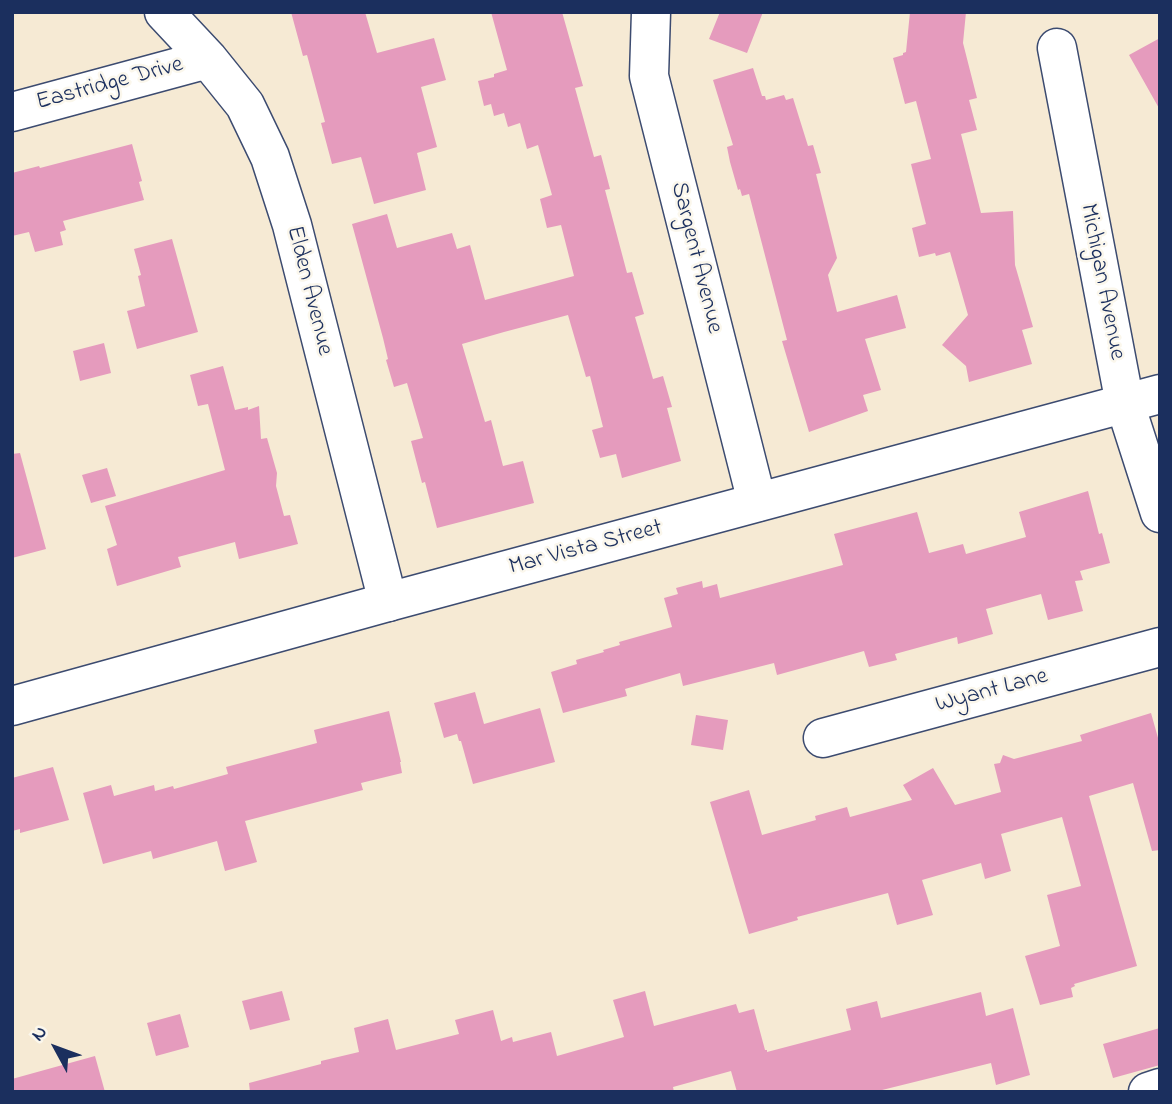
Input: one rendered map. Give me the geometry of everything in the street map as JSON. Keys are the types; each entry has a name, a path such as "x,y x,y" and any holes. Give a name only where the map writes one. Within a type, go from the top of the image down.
{"street":[{"name":"Elden Avenue","path":"164,12 208,59 245,105 270,157 292,225 388,602"},
{"name":"Sargent Avenue","path":"651,12 649,76 757,502"},
{"name":"Michigan Avenue","path":"1057,48 1142,399 1160,513"},
{"name":"Eastridge Drive","path":"12,112 208,59"},
{"name":"Mar Vista Street","path":"12,706 1142,399"},
{"name":"Wyant Lane","path":"823,738 1160,647"},
{"path":"1148,1092 1160,1088"}],"building":[{"path":"291,12 365,12 377,53 434,38 446,80 421,87 437,147 417,153 426,190 374,204 361,157 332,164 321,123 325,122 307,55 303,56"},
{"path":"491,12 562,12 583,86 575,88 594,157 601,155 610,189 605,190 627,273 632,272 644,314 635,317 653,379 663,376 672,407 667,408 681,461 622,478 616,454 600,458 592,430 603,427 590,376 586,377 568,315 504,332 462,344 485,422 491,420 503,466 523,461 534,503 437,528 411,441 423,438 407,383 394,387 352,224 387,214 397,248 452,233 457,249 470,245 485,300 574,276 561,225 547,228 540,199 552,195 538,145 527,149 520,123 508,127 504,113 494,116 491,104 484,106 478,81 507,70"},
{"path":"720,12 763,12 747,53 709,39"},
{"path":"910,12 966,12 963,43 977,98 969,100 977,130 961,134 981,213 1013,211 1015,265 1033,327 1022,330 1032,364 969,382 966,366 942,345 968,315 950,252 919,257 912,228 926,224 911,164 931,159 916,101 905,104 893,58 906,52"},
{"path":"1160,38 1160,110 1129,55"},
{"path":"753,68 762,96 765,96 766,100 784,95 786,100 793,98 808,146 813,145 821,173 816,174 837,258 828,275 837,312 897,295 906,328 865,339 881,390 863,395 868,411 809,432 782,341 787,340 749,194 742,196 740,189 738,190 730,162 727,147 733,145 713,80"},
{"path":"132,144 144,200 63,221 66,230 60,232 63,245 35,252 29,232 12,236 12,173"},
{"path":"172,239 198,332 137,349 127,311 145,306 134,249"},
{"path":"104,343 111,373 80,381 73,351"},
{"path":"223,366 235,410 248,407 248,410 259,406 261,439 267,438 277,473 276,486 284,516 290,515 298,544 239,559 235,542 178,557 181,567 117,586 107,549 117,545 105,506 225,470 208,404 198,406 190,375"},
{"path":"20,453 46,549 12,558 12,454"},
{"path":"107,468 116,496 91,503 82,475"},
{"path":"1088,491 1110,563 1080,571 1083,580 1075,581 1083,611 1048,620 1041,594 986,609 993,634 958,644 957,637 895,654 897,660 869,667 864,651 777,675 774,663 683,686 680,673 625,689 627,696 563,713 551,672 577,664 576,660 604,652 603,650 620,645 619,642 672,627 664,598 678,594 676,588 702,581 703,588 717,584 720,598 843,565 834,534 917,512 929,553 963,544 966,554 1026,537 1019,512"},
{"path":"475,692 484,724 540,708 555,762 473,784 461,741 457,734 444,738 434,703"},
{"path":"389,711 402,773 361,783 363,790 245,821 257,862 225,871 217,841 153,859 151,851 103,864 83,793 111,785 114,796 154,785 155,791 173,786 174,789 228,774 226,767 317,743 314,730"},
{"path":"1151,713 1160,745 1160,850 1152,851 1133,783 1089,796 1137,966 1074,984 1071,988 1073,997 1040,1005 1025,956 1060,946 1047,895 1081,886 1062,817 1001,834 1011,871 985,879 981,863 922,880 933,915 897,925 888,893 797,917 798,920 749,934 710,802 749,790 762,835 816,820 815,816 847,807 850,817 912,800 903,785 933,768 955,805 1001,792 994,764 1000,763 1003,755 1014,759 1082,741 1080,735"},
{"path":"696,715 728,720 723,750 691,745"},
{"path":"53,767 69,820 20,833 20,829 12,831 12,778"},
{"path":"282,991 290,1020 250,1030 242,1001"},
{"path":"645,991 654,1026 736,1004 739,1013 754,1009 767,1052 851,1030 846,1009 877,1001 881,1018 981,992 986,1016 1013,1008 1030,1075 996,1085 991,1063 874,1092 737,1092 731,1071 673,1087 674,1092 250,1092 249,1083 359,1052 354,1028 388,1019 396,1050 459,1034 455,1020 493,1010 501,1041 512,1037 513,1042 551,1032 557,1056 624,1037 613,1000"},
{"path":"180,1014 189,1047 156,1056 147,1023"},
{"path":"1160,1028 1160,1065 1113,1078 1103,1044"},
{"path":"95,1056 105,1092 12,1092 12,1079"}]}
